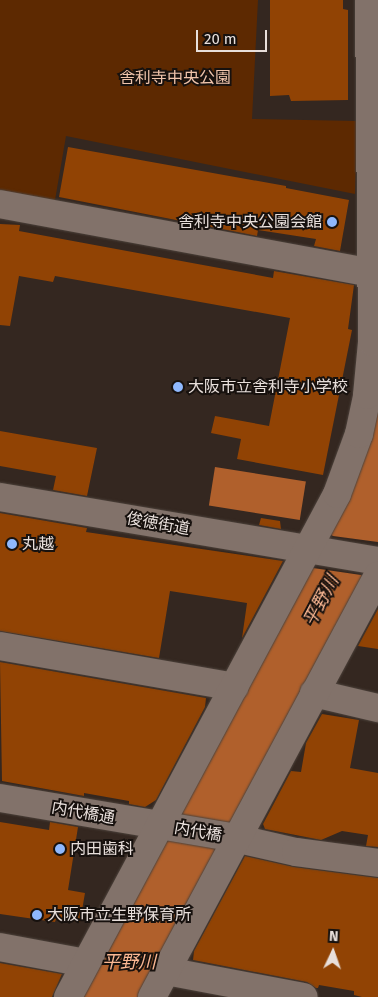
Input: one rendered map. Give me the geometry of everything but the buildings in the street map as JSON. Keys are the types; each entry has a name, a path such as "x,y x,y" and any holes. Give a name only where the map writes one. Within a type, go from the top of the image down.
{"street":[{"path":"68,997 162,826 234,687 312,551 337,494 359,434 371,358 373,274 369,0"},
{"path":"0,204 373,274"},
{"name":"俊徳街道","path":"0,497 378,561"},
{"path":"152,997 234,838 378,576"},
{"path":"0,646 234,687"},
{"path":"314,693 378,708"},
{"name":"内代橋通","path":"0,798 162,826"},
{"name":"内代橋","path":"162,826 234,838"},
{"path":"234,838 296,852 378,863"},
{"path":"0,947 86,963"},
{"path":"166,971 304,997"}],"green space":[{"name":"舎利寺中央公園","path":"0,0 258,0 252,119 357,121 355,194 66,136 54,206 0,196"}],"water":[{"name":"平野川","path":"378,396 378,556 141,997 79,997"},
{"path":"215,467 306,481 300,520 209,506"}],"pier":[{"path":"326,532 333,536 378,542 378,560 367,580 361,575 313,568 305,571"}],"place":[{"name":"舎利寺中央公園会館","path":"332,222"},
{"name":"大阪市立舎利寺小学校","path":"178,387"},
{"name":"丸越","path":"12,544"},
{"name":"内田歯科","path":"60,849"},
{"name":"大阪市立生野保育所","path":"37,915"}]}
